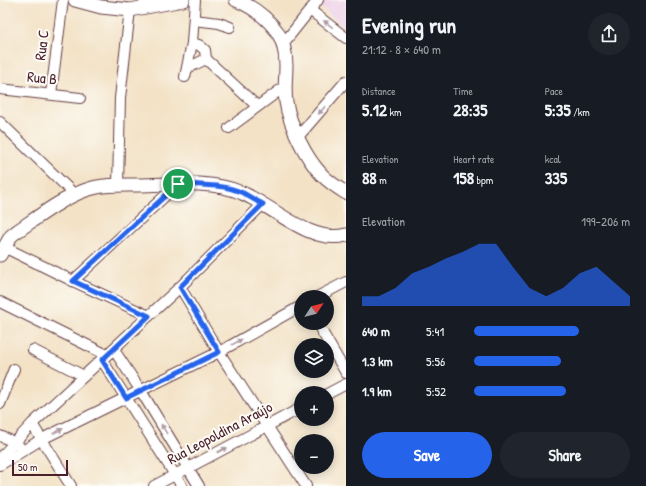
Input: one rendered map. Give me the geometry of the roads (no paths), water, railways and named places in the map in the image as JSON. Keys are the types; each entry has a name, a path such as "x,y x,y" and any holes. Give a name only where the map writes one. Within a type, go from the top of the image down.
{"main road":[{"path":"75,0 100,7 135,6 183,0"},
{"path":"236,0 255,5 278,34 283,44 286,65 284,88 289,115 298,138 322,175 346,194"},
{"path":"2,251 11,236 16,232 74,195 92,188 118,186 178,184 230,188 263,204 308,231 322,236 337,237 346,235"}],"street":[{"name":"Rua C","path":"51,94 63,0"},
{"path":"195,0 192,43 186,72 206,58"},
{"path":"283,44 318,0"},
{"path":"118,186 120,98 135,6"},
{"path":"310,10 346,38"},
{"path":"194,20 219,23 230,27"},
{"path":"192,43 205,50 206,58 257,106"},
{"path":"298,138 346,81"},
{"path":"230,128 257,106 284,88"},
{"name":"Rua B","path":"0,89 80,98"},
{"path":"0,122 74,195"},
{"path":"73,281 178,184"},
{"path":"0,458 32,424 180,287 263,204"},
{"path":"2,251 73,281 149,316"},
{"path":"331,290 346,282"},
{"path":"180,287 219,352 306,486"},
{"path":"0,302 108,355 141,391 199,486"},
{"path":"0,465 42,439 219,352 294,310"},
{"path":"321,330 346,373"},
{"path":"33,350 84,376"},
{"path":"108,355 126,398 182,486"},
{"path":"0,404 14,369"},
{"path":"334,390 346,384"},
{"name":"Rua Leopoldina Araújo","path":"154,486 294,412"},
{"path":"32,424 71,486"},
{"path":"0,436 14,442 24,451"}]}
